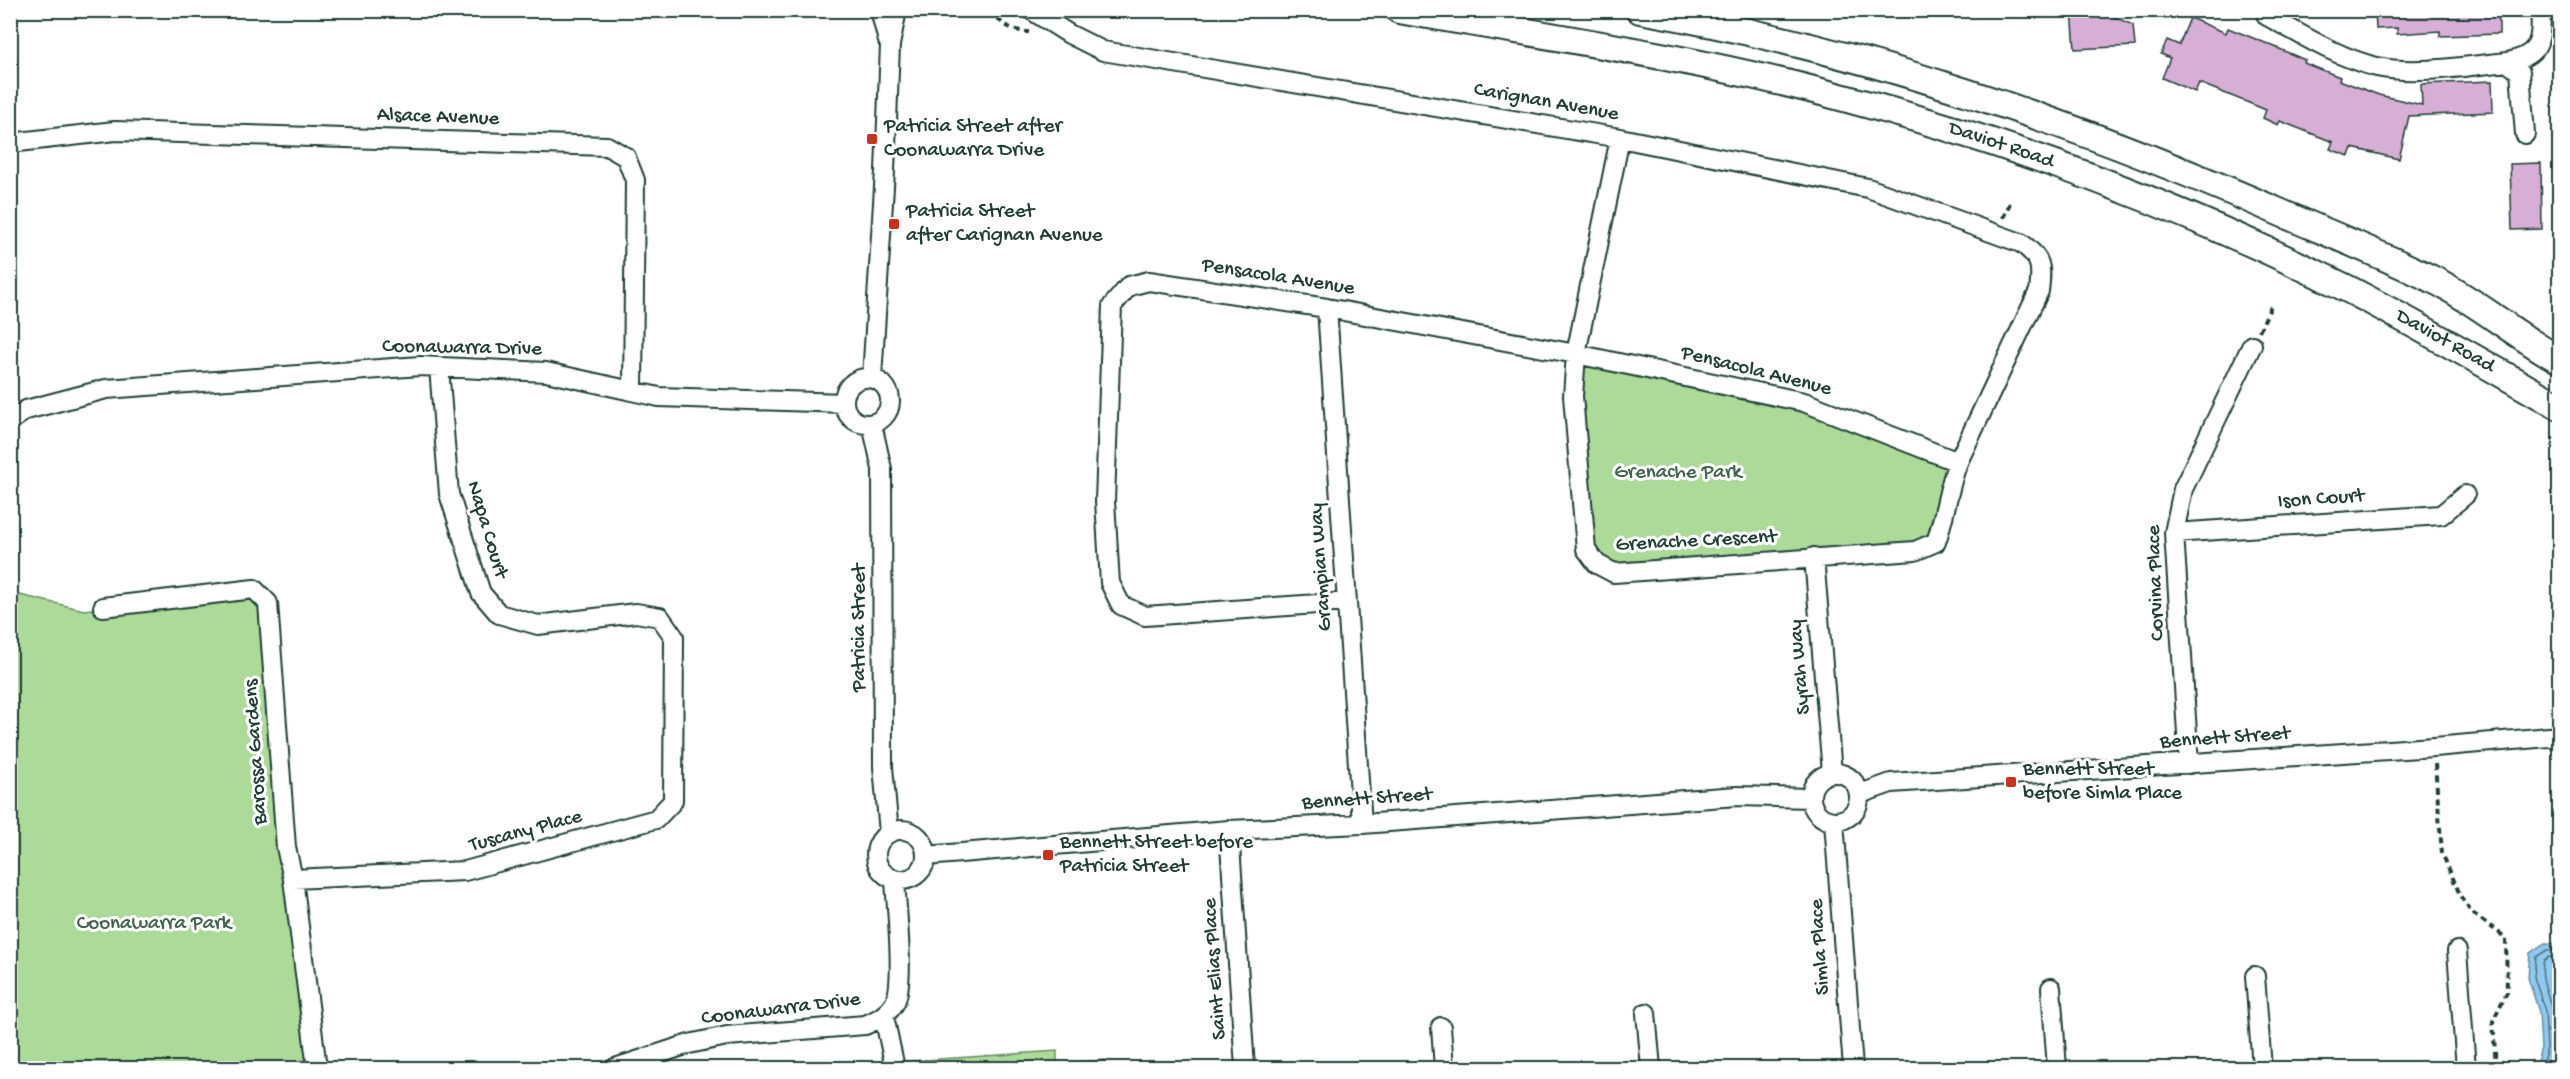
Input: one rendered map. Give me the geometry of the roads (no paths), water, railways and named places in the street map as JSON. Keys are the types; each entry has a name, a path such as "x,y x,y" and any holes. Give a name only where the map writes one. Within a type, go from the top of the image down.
{"street":[{"path":"880,10 890,45"},
{"path":"872,378 890,45 897,10"},
{"name":"Carignan Avenue","path":"1031,10 1069,34 1103,51 1620,138 1868,188 2021,243 2034,252 2042,268"},
{"name":"Daviot Road","path":"1399,10 1651,54 1748,74 1891,111 2031,155 2169,208 2304,268 2436,336 2559,407"},
{"name":"Daviot Road","path":"1640,10 1766,37 1911,75 2044,117 2129,148 2436,281 2559,360"},
{"path":"2264,10 2267,16 2325,45 2376,67 2401,70 2520,59 2536,48 2541,39 2541,10"},
{"path":"2506,62 2520,72 2525,134"},
{"name":"Alsace Avenue","path":"10,143 115,130 607,146 626,157 635,180 633,391"},
{"name":"Grenache Crescent","path":"1620,138 1576,354 1573,396 1586,549 1597,564 1614,573 1915,551 1936,542 1945,517 1948,490 1958,462 2040,291 2042,268"},
{"name":"Pensacola Avenue","path":"1347,602 1145,616 1121,605 1110,584 1105,501 1112,306 1129,286 1149,281 1327,308 1576,354 1804,402 1958,462"},
{"name":"Grampian Way","path":"1327,308 1362,824"},
{"name":"Corvina Place","path":"2189,764 2174,533 2183,489 2252,345"},
{"name":"Coonawarra Drive","path":"10,421 26,410 106,389 408,367 546,372 658,397 844,404"},
{"name":"Napa Court","path":"439,367 449,494 481,593 499,614 538,625 636,613 660,617 674,637 673,714"},
{"path":"864,378 872,378 886,389 889,406 886,414 872,424 853,420 844,404 849,387 864,378"},
{"name":"Patricia Street","path":"872,424 882,469 883,767 889,833"},
{"name":"Ison Court","path":"2174,533 2441,515 2465,495"},
{"name":"Syrah Way","path":"1814,557 1832,773"},
{"name":"Barossa Gardens","path":"103,607 254,589 268,603 286,847 293,879 317,1068"},
{"name":"Tuscany Place","path":"293,879 465,872 656,819 673,801 673,714"},
{"name":"Bennett Street","path":"1860,794 1891,783 2434,747 2559,736"},
{"path":"1832,773 1842,773 1850,778 1857,785 1860,794 1856,811 1850,817 1834,822 1818,815 1811,798 1816,781 1823,775 1832,773"},
{"name":"Bennett Street","path":"926,856 1229,830 1362,824 1737,796 1811,798"},
{"name":"Simla Place","path":"1834,822 1853,1068"},
{"name":"Saint Elias Place","path":"1229,830 1245,1068"},
{"path":"906,831 914,834 925,847 926,856 919,872 904,880 895,880 881,871 876,855 882,839 889,833 906,831"},
{"path":"895,880 900,979 896,1002 884,1016 895,1068"},
{"path":"2457,951 2466,1068"},
{"path":"2255,976 2262,1068"},
{"path":"2051,988 2058,1068"},
{"path":"1646,1013 1651,1068"},
{"name":"Coonawarra Drive","path":"615,1068 662,1061 689,1044 727,1036 865,1025 884,1016"},
{"path":"1441,1027 1444,1068"}],"water":[{"path":"2545,943 2559,944 2559,1068 2535,1068 2541,1048 2539,1012 2528,978 2530,953"}],"place":[{"name":"Patricia Street after Coonawarra Drive","path":"872,139"},
{"name":"Patricia Street after Carignan Avenue","path":"894,224"},
{"name":"Bennett Street before Simla Place","path":"2011,782"},
{"name":"Bennett Street before Patricia Street","path":"1048,855"}],"park label":[{"name":"Grenache Park","path":"1678,473"},
{"name":"Coonawarra Park","path":"154,924"}]}
